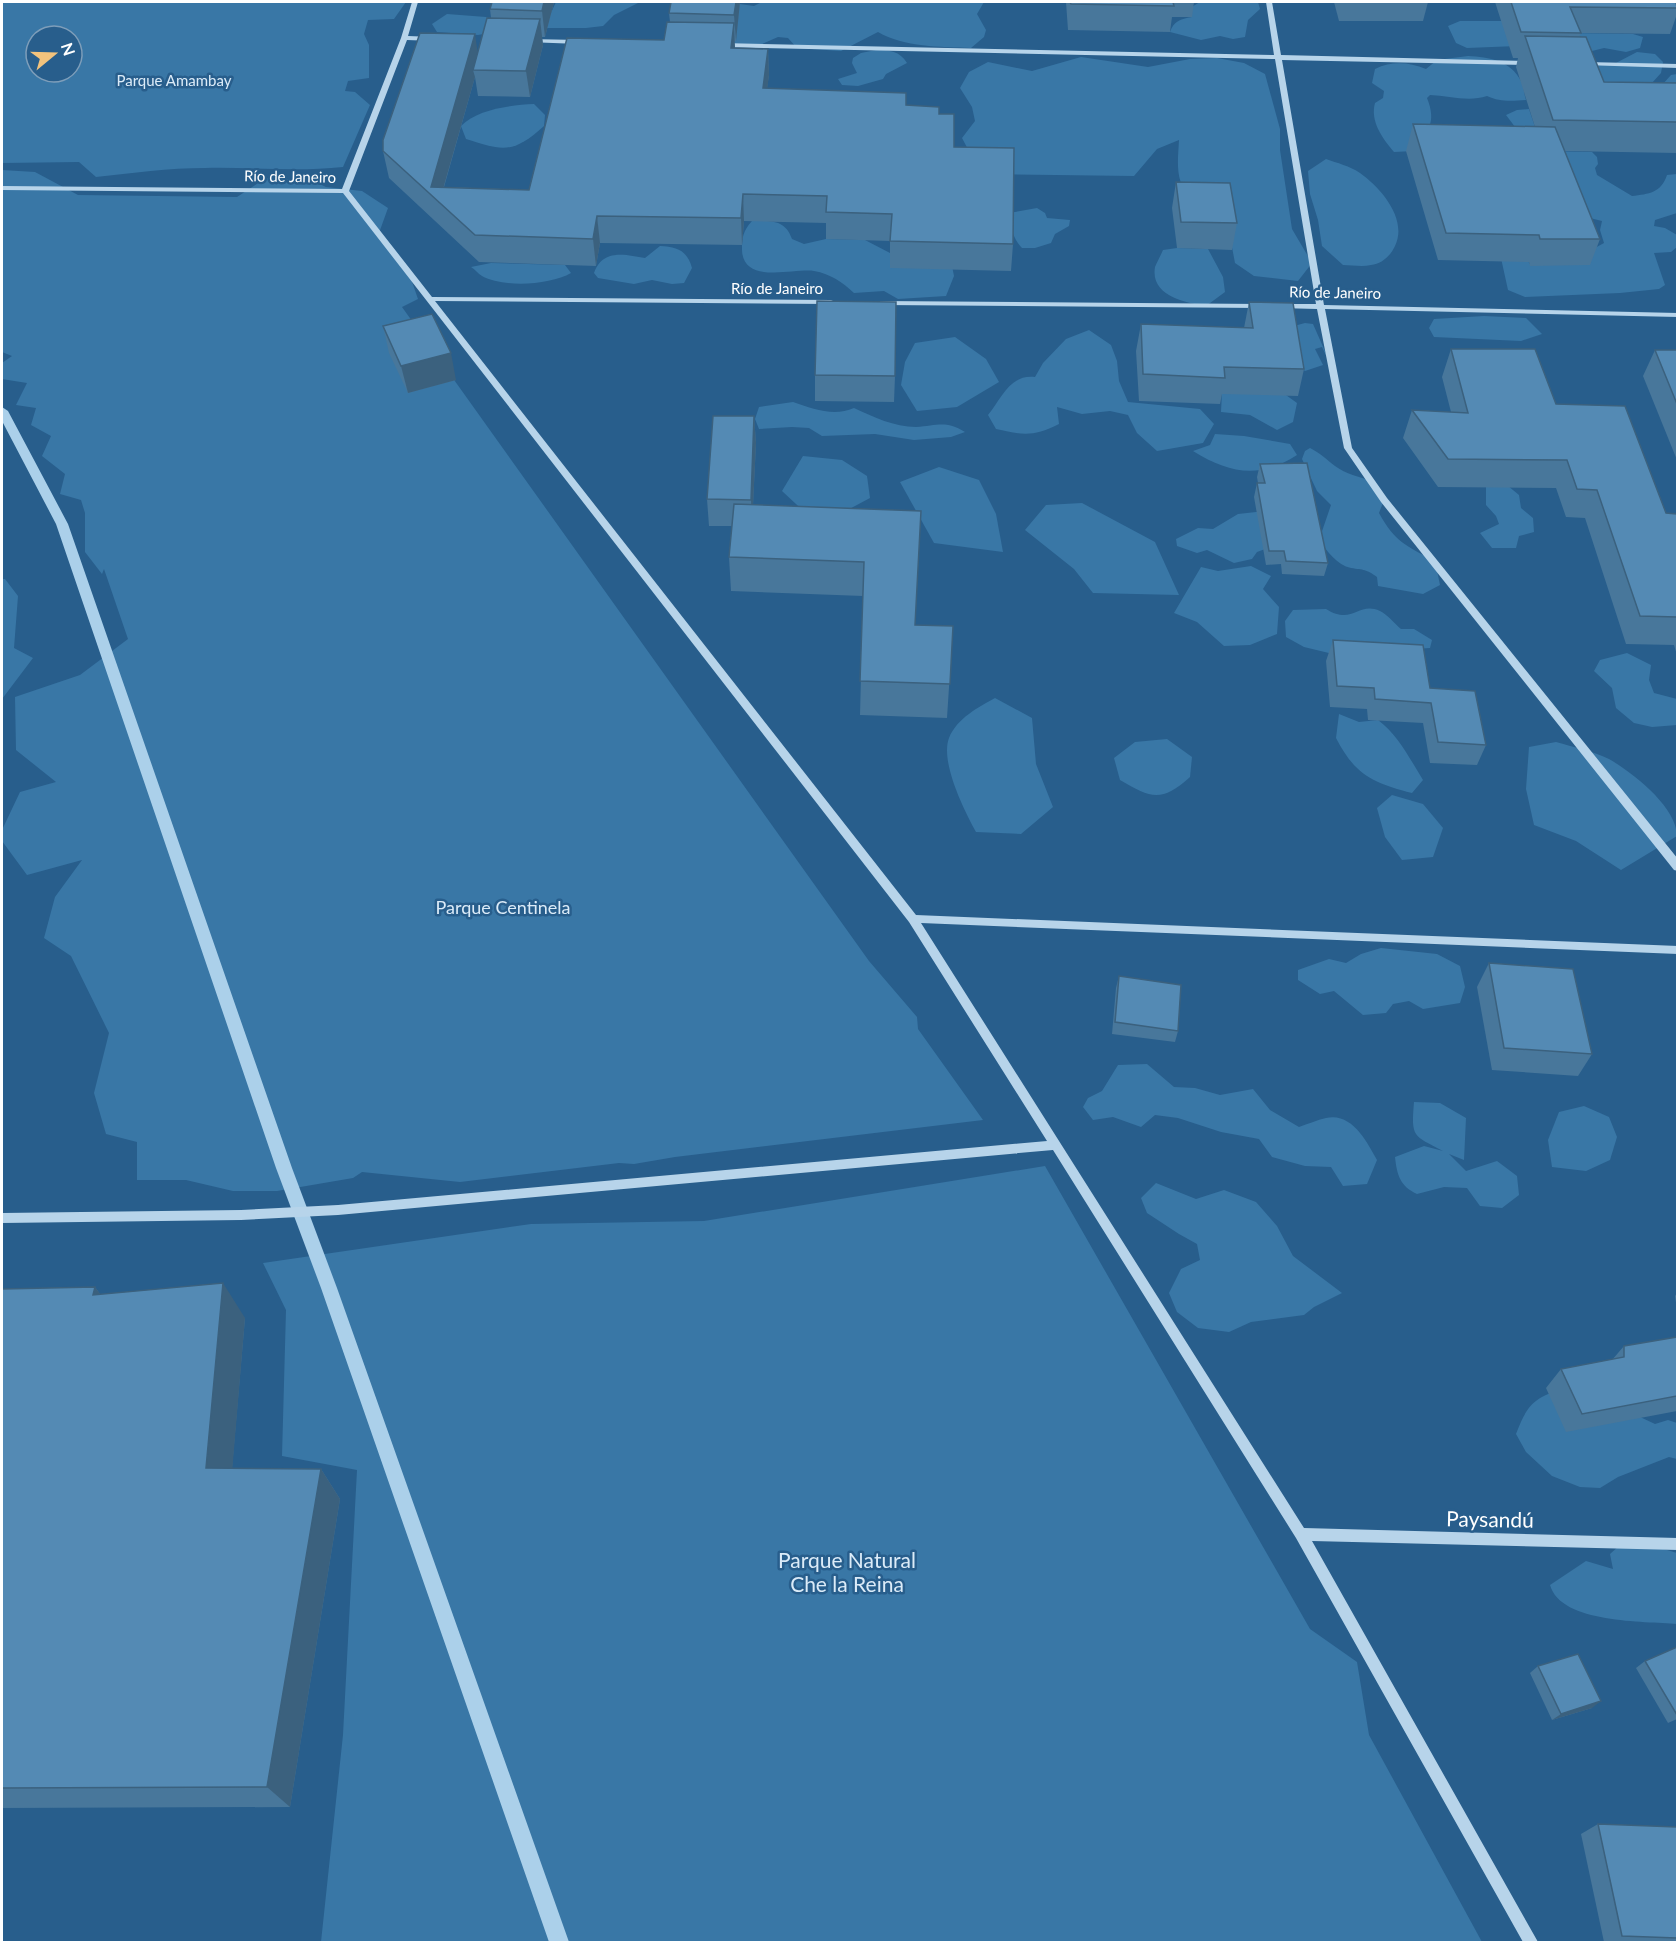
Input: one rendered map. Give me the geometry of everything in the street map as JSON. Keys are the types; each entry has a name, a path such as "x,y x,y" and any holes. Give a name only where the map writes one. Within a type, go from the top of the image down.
{"street":[{"path":"345,191 404,38 415,2"},
{"path":"1269,2 1321,306 1348,448 1384,500 1677,867"},
{"path":"404,38 440,39"},
{"path":"524,40 584,42"},
{"path":"715,45 1534,63"},
{"path":"1582,64 1677,66"},
{"name":"Río de Janeiro","path":"2,188 345,191 430,299 846,303"},
{"path":"430,299 914,919 1054,1145 1301,1534 1531,1942"},
{"name":"Río de Janeiro","path":"869,303 1321,306 1677,315"},
{"path":"914,919 1677,950"},
{"path":"2,1218 241,1215 338,1210 1054,1145"},
{"name":"Paysandú","path":"1301,1534 1677,1544"}],"green space":[{"name":"Parque Amambay","path":"2,2 406,2 394,19 368,20 364,34 369,45 369,78 348,81 345,91 355,92 370,105 343,167 191,168 96,177 79,162 2,163"},
{"path":"556,2 640,2 614,15 603,26 544,28"},
{"path":"762,2 984,2 977,14 986,30 984,37 971,48 899,41 878,32 841,51 797,48 788,38 778,37 760,45 724,45 723,10 740,4 754,6"},
{"path":"1200,2 1258,2 1260,9 1248,20 1245,37 1233,39 1220,36 1201,40 1170,32 1178,21 1192,17 1190,8"},
{"path":"447,14 486,17 495,21 494,32 478,35 437,32 432,24"},
{"path":"1460,21 1506,21 1565,33 1633,34 1643,37 1640,48 1626,52 1604,48 1588,52 1517,46 1467,48 1456,43 1448,26"},
{"path":"876,50 894,52 907,63 886,74 883,79 858,86 842,85 838,79 857,73 852,63 853,58 861,53"},
{"path":"1637,52 1655,54 1663,62 1661,73 1651,84 1662,85 1671,75 1677,74 1677,114 1533,79 1589,66 1614,64"},
{"path":"1468,56 1499,61 1511,69 1521,81 1526,100 1510,101 1487,96 1466,99 1430,95 1427,98 1431,114 1430,126 1414,151 1394,152 1381,135 1374,116 1375,103 1383,98 1384,91 1372,83 1375,69 1400,63 1426,69 1437,60"},
{"path":"1081,57 1148,67 1190,59 1217,58 1244,63 1265,74 1280,129 1280,150 1292,229 1312,263 1298,281 1254,276 1235,263 1225,210 1195,201 1182,186 1178,171 1179,140 1157,149 1134,176 981,174 962,138 975,121 972,107 960,88 969,72 988,62 1032,71"},
{"path":"534,104 545,115 544,126 524,142 507,148 499,148 466,139 461,126 468,120 485,112 505,107"},
{"path":"1529,109 1543,151 1592,152 1597,157 1598,164 1595,168 1597,175 1632,196 1654,192 1661,186 1667,175 1677,174 1677,213 1655,220 1654,226 1665,228 1677,235 1677,247 1671,252 1654,253 1665,285 1659,289 1620,293 1525,297 1508,290 1499,249 1519,246 1531,266 1593,249 1604,243 1600,230 1602,221 1582,216 1506,115 1517,110"},
{"path":"1326,159 1360,173 1376,187 1390,205 1398,225 1398,236 1391,253 1379,263 1364,266 1343,265 1322,246 1318,220 1310,194 1308,171"},
{"name":"Parque Centinela","path":"2,170 35,172 78,195 237,197 266,178 311,180 326,187 362,191 388,208 379,233 394,248 404,263 418,299 402,307 869,961 917,1017 918,1029 983,1120 675,1157 634,1164 619,1163 460,1182 362,1172 353,1178 277,1191 233,1191 186,1180 137,1180 137,1142 106,1134 94,1093 109,1033 71,956 44,938 55,897 82,860 27,875 2,841 2,830 20,792 56,782 16,750 15,697 80,675 128,639 104,569 102,574 85,552 85,513 81,500 60,494 65,474 42,456 51,436 31,425 36,408 16,405 27,383 2,379 2,363 12,356 2,352"},
{"path":"1037,208 1045,213 1047,218 1070,220 1069,226 1055,234 1051,243 1035,248 1022,248 1014,236 1009,213"},
{"path":"752,221 776,222 789,232 792,239 804,244 826,239 865,240 890,253 952,266 954,276 946,296 898,299 884,291 854,293 836,279 814,271 760,271 751,268 745,261 742,250 744,234"},
{"path":"660,246 676,249 687,257 692,268 684,283 672,284 652,280 634,284 598,278 594,273 598,265 609,256 645,258"},
{"path":"1208,249 1223,277 1225,292 1206,306 1180,300 1164,291 1158,285 1155,277 1155,267 1163,250"},
{"path":"491,263 565,265 571,273 551,280 527,284 491,280 471,267"},
{"path":"1484,316 1526,318 1542,334 1521,341 1434,337 1429,328 1434,319"},
{"path":"1305,323 1313,324 1335,374 1322,347 1315,349 1323,365 1305,371 1300,366 1294,326"},
{"path":"1089,330 1111,345 1117,361 1119,381 1128,402 1200,409 1214,424 1203,443 1157,451 1137,433 1128,415 1110,411 1082,414 1057,407 1059,424 1042,431 1021,433 996,429 988,415 1007,388 1019,379 1035,377 1043,363 1066,339"},
{"path":"955,337 986,359 999,382 957,407 917,411 901,385 905,362 915,343"},
{"path":"1223,372 1272,385 1297,403 1293,422 1277,430 1250,415 1221,412"},
{"path":"793,402 831,412 854,408 900,425 916,427 946,425 965,432 951,437 914,440 875,434 822,436 809,428 759,429 755,419 759,407"},
{"path":"1215,434 1244,436 1290,444 1297,455 1270,468 1245,471 1232,469 1193,451 1210,445"},
{"path":"1310,448 1344,471 1372,481 1384,500 1379,513 1390,531 1402,542 1435,561 1440,585 1423,594 1378,586 1377,577 1373,574 1341,564 1333,557 1319,540 1331,505 1317,491 1302,459 1305,451"},
{"path":"803,456 842,460 867,476 870,498 840,514 810,517 782,491"},
{"path":"939,467 979,480 996,514 1003,552 934,543 900,482"},
{"path":"1502,481 1519,495 1521,508 1533,518 1534,532 1519,536 1516,548 1492,548 1480,533 1499,524 1496,516 1486,505 1486,485"},
{"path":"1082,503 1155,542 1179,595 1093,593 1074,569 1025,530 1046,505"},
{"path":"1283,512 1268,548 1257,552 1252,559 1234,563 1207,550 1197,553 1177,546 1176,539 1198,528 1213,529 1238,514"},
{"path":"1251,566 1271,576 1263,589 1279,607 1277,634 1250,645 1224,646 1197,622 1174,613 1201,567 1218,571"},
{"path":"2,579 5,579 18,596 14,648 33,658 2,699"},
{"path":"1326,609 1343,615 1366,609 1380,611 1401,629 1414,629 1432,640 1430,648 1333,654 1304,647 1286,637 1285,621 1293,610"},
{"path":"1627,653 1651,665 1649,680 1654,693 1677,699 1677,725 1652,727 1634,723 1616,708 1612,688 1594,671 1600,660"},
{"path":"995,698 1032,718 1036,764 1053,807 1021,834 976,832 950,772 947,748 953,731 969,714"},
{"path":"1339,714 1359,722 1378,720 1392,733 1423,780 1412,793 1376,781 1350,761 1336,738"},
{"path":"1167,739 1192,757 1190,777 1171,791 1156,795 1140,791 1120,780 1114,758 1135,742"},
{"path":"1556,742 1603,756 1630,773 1662,803 1675,825 1677,836 1621,870 1576,841 1534,825 1526,789 1529,747"},
{"path":"1392,795 1423,804 1443,828 1433,857 1402,860 1385,837 1377,808"},
{"path":"1381,948 1437,954 1460,966 1465,987 1460,1003 1423,1009 1409,1001 1393,1004 1386,1013 1363,1015 1334,991 1320,994 1298,980 1298,970 1329,959 1346,963 1361,954"},
{"path":"1147,1064 1174,1087 1195,1088 1220,1095 1253,1089 1270,1110 1299,1127 1326,1118 1335,1117 1344,1120 1358,1130 1377,1160 1367,1184 1343,1186 1331,1167 1305,1166 1272,1157 1259,1139 1221,1132 1178,1118 1155,1115 1141,1127 1113,1117 1093,1120 1083,1107 1088,1098 1102,1091 1118,1065"},
{"path":"1414,1102 1440,1103 1466,1118 1464,1160 1449,1154 1466,1171 1497,1161 1517,1176 1519,1195 1502,1208 1480,1206 1467,1188 1444,1187 1417,1194 1403,1184 1398,1175 1395,1157 1424,1146 1443,1151 1425,1142 1416,1134 1413,1123"},
{"path":"1584,1106 1609,1117 1617,1137 1610,1160 1586,1171 1552,1167 1548,1140 1559,1112"},
{"name":"Parque Natural Che la Reina","path":"1045,1166 1310,1629 1357,1662 1369,1735 1482,1942 321,1942 343,1735 357,1470 282,1456 286,1310 263,1263 531,1224 704,1221"},
{"path":"1156,1183 1196,1199 1224,1190 1256,1202 1277,1226 1293,1256 1342,1293 1314,1307 1304,1315 1251,1322 1229,1332 1198,1328 1177,1312 1169,1293 1181,1269 1200,1260 1197,1244 1147,1213 1141,1198"},
{"path":"1557,1391 1623,1409 1655,1424 1668,1420 1677,1423 1677,1459 1669,1457 1618,1477 1600,1488 1580,1487 1552,1476 1526,1452 1516,1434 1530,1406"},
{"path":"1647,1544 1677,1553 1677,1624 1626,1621 1587,1614 1570,1607 1557,1598 1550,1585 1586,1561 1613,1569 1610,1554 1620,1545"}],"building":[{"path":"492,2 544,2 542,11 490,9"},
{"path":"671,2 736,2 734,15 669,13"},
{"path":"1070,2 1173,2 1174,6 1071,4"},
{"path":"1511,2 1676,2 1677,8 1570,7 1581,33 1521,32"},
{"path":"487,18 540,19 526,71 473,70"},
{"path":"667,22 734,23 731,48 768,49 763,88 906,93 906,105 939,107 939,114 954,114 954,147 1014,148 1013,244 890,241 892,214 826,212 827,196 743,194 741,218 597,216 593,239 475,235 383,151 383,140 420,33 475,34 431,187 529,190 567,38 664,40"},
{"path":"1525,36 1586,37 1604,82 1677,83 1677,122 1553,120"},
{"path":"1413,124 1555,127 1600,239 1540,239 1539,235 1446,233"},
{"path":"1176,182 1230,183 1237,223 1181,222"},
{"path":"817,301 896,302 895,376 815,375"},
{"path":"1249,302 1293,303 1304,369 1224,367 1225,378 1143,374 1141,324 1253,328"},
{"path":"432,314 451,353 401,366 383,326"},
{"path":"1451,349 1535,349 1556,404 1625,406 1666,513 1677,514 1677,617 1640,616 1597,490 1577,489 1567,460 1448,459 1412,410 1468,413"},
{"path":"1655,350 1677,350 1677,404"},
{"path":"713,416 754,416 751,500 707,499"},
{"path":"1307,463 1328,563 1286,561 1284,551 1269,551 1257,483 1265,483 1260,464"},
{"path":"734,504 921,511 915,625 953,626 950,684 860,681 864,562 729,557"},
{"path":"1333,640 1423,645 1430,688 1475,691 1486,745 1438,742 1431,703 1375,699 1374,688 1337,686"},
{"path":"1489,963 1573,969 1592,1054 1504,1048"},
{"path":"1119,976 1181,985 1178,1031 1115,1022"},
{"path":"223,1283 206,1468 321,1469 267,1787 2,1788 2,1289 95,1287 93,1295"},
{"path":"1677,1337 1677,1396 1582,1414 1561,1369 1624,1357 1624,1346"},
{"path":"1677,1647 1677,1715 1645,1661"},
{"path":"1578,1654 1601,1701 1561,1714 1538,1666"},
{"path":"1598,1824 1677,1827 1677,1938 1622,1936"}],"waterway":[{"path":"2,411 62,524 284,1168 329,1288 559,1942"}]}
